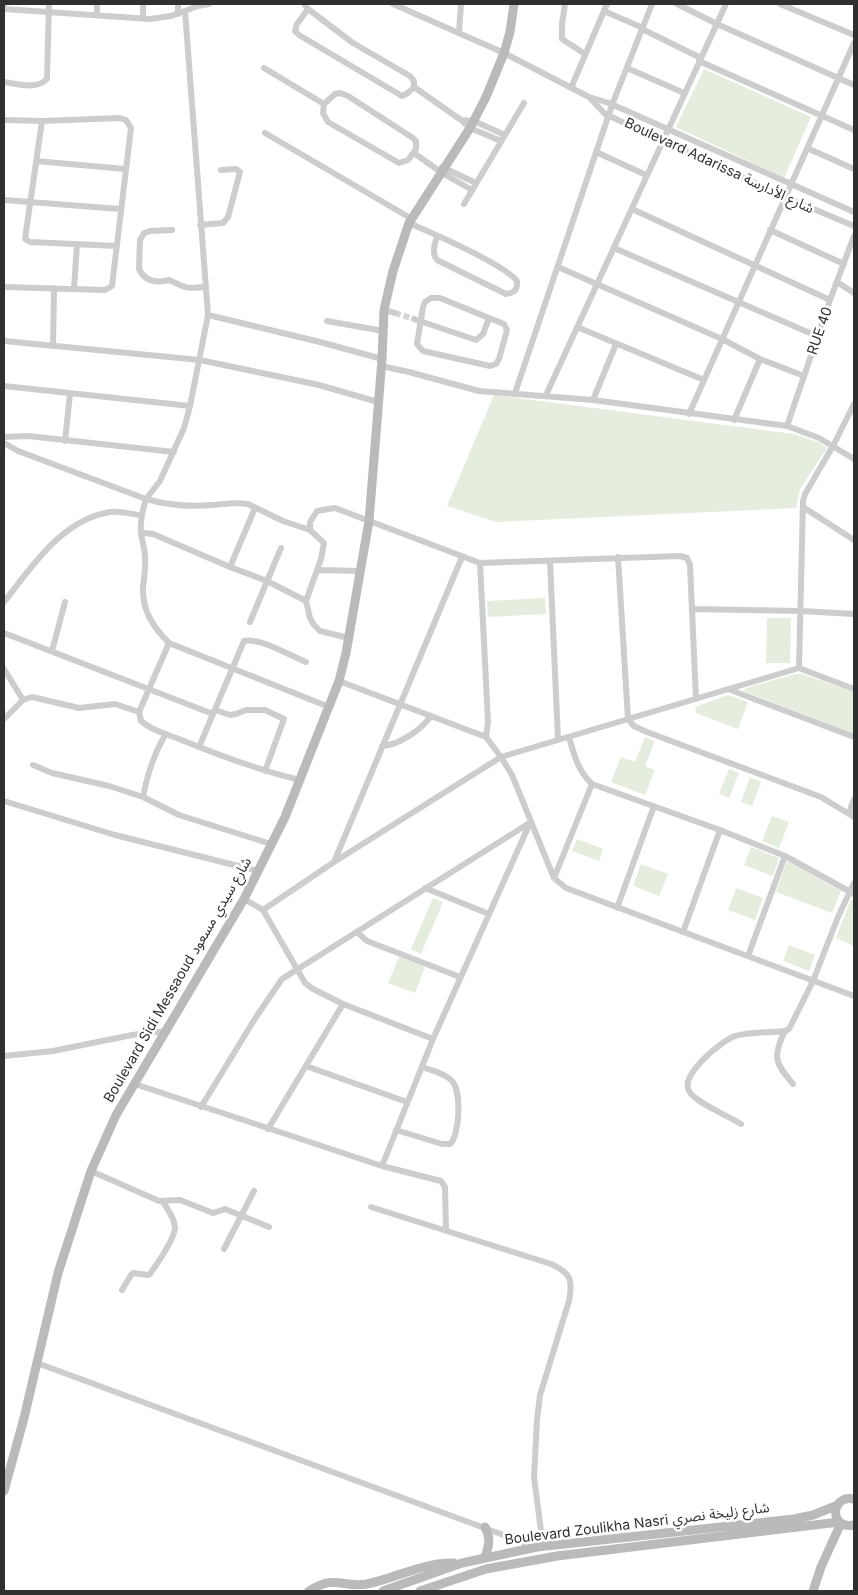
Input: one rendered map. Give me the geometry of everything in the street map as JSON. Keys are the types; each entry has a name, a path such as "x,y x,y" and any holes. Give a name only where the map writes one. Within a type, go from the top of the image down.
{"street":[{"path":"4,82 35,86 47,79 49,4"},
{"path":"97,4 97,15"},
{"path":"143,4 144,18"},
{"path":"178,4 182,13 208,315 200,360 184,428 160,481 146,499 140,515 145,557 144,604 156,630 169,643 329,707"},
{"path":"4,5 4,9 157,18 182,13 199,5 209,4"},
{"name":"Boulevard Adarissa شارع الأدارسة","path":"393,4 504,53 589,97 612,105 854,212"},
{"path":"459,32 461,4"},
{"name":"Boulevard Sidi Messaoud شارع سيدي مسعود","path":"4,1491 15,1456 58,1272 91,1171 116,1115 244,899 285,817 339,681 349,638 369,521 382,362 384,310 397,254 411,221 472,124 486,97 504,53 510,32 514,4"},
{"path":"565,4 562,39 585,54"},
{"path":"571,88 607,4"},
{"path":"515,393 608,115 652,4"},
{"path":"677,4 717,24 854,85"},
{"path":"546,395 726,4"},
{"path":"780,4 854,35"},
{"path":"306,6 353,43 410,76 414,81 414,87 402,96 299,35 296,27 306,6"},
{"path":"604,11 700,60 854,130"},
{"path":"689,414 854,43"},
{"path":"264,68 324,104"},
{"path":"626,68 684,93"},
{"path":"414,87 461,120 505,135"},
{"path":"335,94 348,96 413,138 416,145 414,153 408,160 398,163 328,122 323,113 324,104 335,94"},
{"name":"Boulevard Adarissa شارع الأدارسة","path":"589,97 605,114 785,197 854,226"},
{"path":"464,204 524,103"},
{"path":"4,120 42,121 120,118 126,120 131,128 112,286 105,290 4,287"},
{"path":"42,121 29,202 25,235 27,240 30,242 117,246"},
{"path":"472,124 501,141"},
{"path":"264,132 411,221 510,274 517,282 516,290 513,293 506,294 437,260 434,257 433,251 437,236"},
{"path":"807,148 854,169"},
{"path":"596,152 646,175"},
{"path":"414,153 443,170 476,183"},
{"path":"36,161 125,169"},
{"path":"200,225 223,223 228,216 240,172 236,169 221,170"},
{"path":"443,170 472,190"},
{"path":"4,200 120,209"},
{"path":"632,209 830,300"},
{"path":"172,230 144,233 140,240 139,269 141,273 158,283 169,280 188,289 205,286"},
{"path":"770,230 844,264"},
{"name":"RUE 40","path":"787,426 854,236"},
{"path":"74,289 77,244"},
{"path":"614,248 819,337"},
{"path":"558,267 722,339 760,359 804,376"},
{"path":"837,282 854,293"},
{"path":"53,346 54,288"},
{"path":"431,298 440,298 489,318 504,324 507,330 499,360 496,364 490,366 423,350 417,344 425,302 431,298"},
{"path":"384,310 395,313"},
{"path":"208,315 320,342 409,372 479,391 592,400 787,426 803,431 854,459"},
{"path":"414,319 476,340 483,334 489,318"},
{"path":"327,321 383,331"},
{"path":"577,327 704,380"},
{"path":"4,341 86,347 200,360 310,383 378,402"},
{"path":"592,400 616,344"},
{"path":"734,420 760,359"},
{"path":"4,386 190,406"},
{"path":"65,441 70,394"},
{"path":"799,668 802,508 805,494 833,446 854,404"},
{"path":"4,436 28,436 174,452"},
{"path":"4,443 18,451 146,499 195,506 239,503 297,527 310,530 324,543 318,570 306,601 310,618 320,631 349,638"},
{"path":"230,567 255,508"},
{"path":"310,530 310,522 313,515 317,512 328,508 342,509 480,563 618,557 680,556 686,558 690,565 696,699"},
{"path":"802,508 854,540"},
{"path":"4,602 50,545 71,528 92,517 112,512 140,515"},
{"path":"141,534 153,534 267,581 306,601"},
{"path":"250,622 281,548"},
{"path":"334,862 462,557"},
{"path":"618,557 628,719 631,724 821,797 852,815 854,800"},
{"path":"550,561 558,739"},
{"path":"480,563 488,722 486,737"},
{"path":"318,570 361,571"},
{"path":"52,651 65,602"},
{"path":"692,609 854,614"},
{"path":"4,633 148,690 214,712 236,714 246,710 265,710 284,719 265,771"},
{"path":"199,747 244,641 260,642 306,662"},
{"path":"169,643 139,712 140,719 145,725 265,771 300,780"},
{"path":"4,668 23,700"},
{"path":"263,910 334,862 501,757 799,668 854,689"},
{"path":"339,681 486,737 512,775 554,878 559,884 576,893 854,996"},
{"path":"728,689 854,738"},
{"path":"4,719 6,710 23,700 32,698 83,708 115,704 139,712"},
{"path":"382,746 389,746 399,741 425,724 431,716"},
{"path":"143,797 147,775 154,755 165,734"},
{"path":"569,737 578,766 583,776 592,784 720,830 785,856 852,892"},
{"path":"33,765 52,773 109,786 143,797 179,815 271,844"},
{"path":"554,878 592,784"},
{"path":"4,801 115,835 258,871"},
{"path":"617,908 654,806"},
{"path":"201,1107 282,979 358,933 425,888 531,822"},
{"path":"382,1166 433,1039 531,822"},
{"path":"683,932 720,830"},
{"path":"748,956 785,856"},
{"path":"793,1084 778,1064 776,1059 777,1050 785,1031 792,1025 813,981 852,892 854,883"},
{"path":"425,888 489,914"},
{"path":"244,899 263,910 296,970 305,983 313,989 343,1004 433,1039"},
{"path":"358,933 367,941 460,977"},
{"path":"268,1129 343,1004"},
{"path":"4,1056 53,1051 132,1035 167,1031"},
{"path":"740,1124 704,1104 691,1094 688,1087 690,1075 714,1051 735,1036 785,1031"},
{"path":"306,1066 407,1102"},
{"path":"396,1130 442,1144 450,1144 456,1136 458,1104 456,1086 448,1078 422,1067"},
{"path":"135,1084 382,1166 441,1182 444,1184 446,1231"},
{"path":"91,1171 163,1202 180,1200 211,1213 225,1209 269,1226"},
{"path":"224,1249 254,1191"},
{"path":"122,1290 134,1273 150,1274 172,1237 175,1229 171,1214 163,1202"},
{"path":"37,1362 540,1547 534,1477 537,1420 540,1395 572,1285 568,1275 561,1268 551,1264 371,1207"},
{"name":"Boulevard Zoulikha Nasri شارع زليخة نصري","path":"383,1591 462,1563 485,1557 540,1547 794,1519 813,1515 838,1505 845,1499 854,1498"},
{"path":"813,1591 821,1567 834,1542 840,1522 836,1515 838,1505"},
{"path":"840,1522 853,1525"},
{"name":"Boulevard Zoulikha Nasri شارع زليخة نصري","path":"420,1591 486,1569 557,1556 840,1522"},
{"path":"834,1542 853,1525"},
{"path":"485,1527 489,1538 485,1557"},
{"path":"309,1591 328,1583 340,1582 363,1585 433,1565 462,1563"}],"shaded area":[{"path":"704,69 811,117 784,178 676,127"},
{"path":"494,395 794,434 818,442 827,448 800,489 796,508 496,522 447,506"},
{"path":"545,598 546,614 488,617 487,601"},
{"path":"767,618 791,618 790,663 766,663"},
{"path":"795,674 802,674 854,692 854,734 744,691 746,688"},
{"path":"728,695 748,702 738,729 696,713 695,707"},
{"path":"645,737 655,741 645,766 655,770 645,795 611,782 621,757 635,762"},
{"path":"729,769 739,773 729,798 719,794"},
{"path":"750,777 761,782 752,806 741,802"},
{"path":"772,816 789,822 779,848 762,841"},
{"path":"577,839 603,849 599,861 572,851"},
{"path":"751,847 779,858 773,876 744,865"},
{"path":"787,861 841,891 832,913 776,892"},
{"path":"641,864 668,874 659,896 633,886"},
{"path":"736,888 763,898 755,920 728,910"},
{"path":"433,898 443,902 421,954 411,949"},
{"path":"851,899 854,901 854,946 836,938"},
{"path":"789,945 815,955 809,971 783,961"},
{"path":"399,957 425,967 415,993 388,983"}],"tunnel":[{"path":"395,313 414,319"}]}
